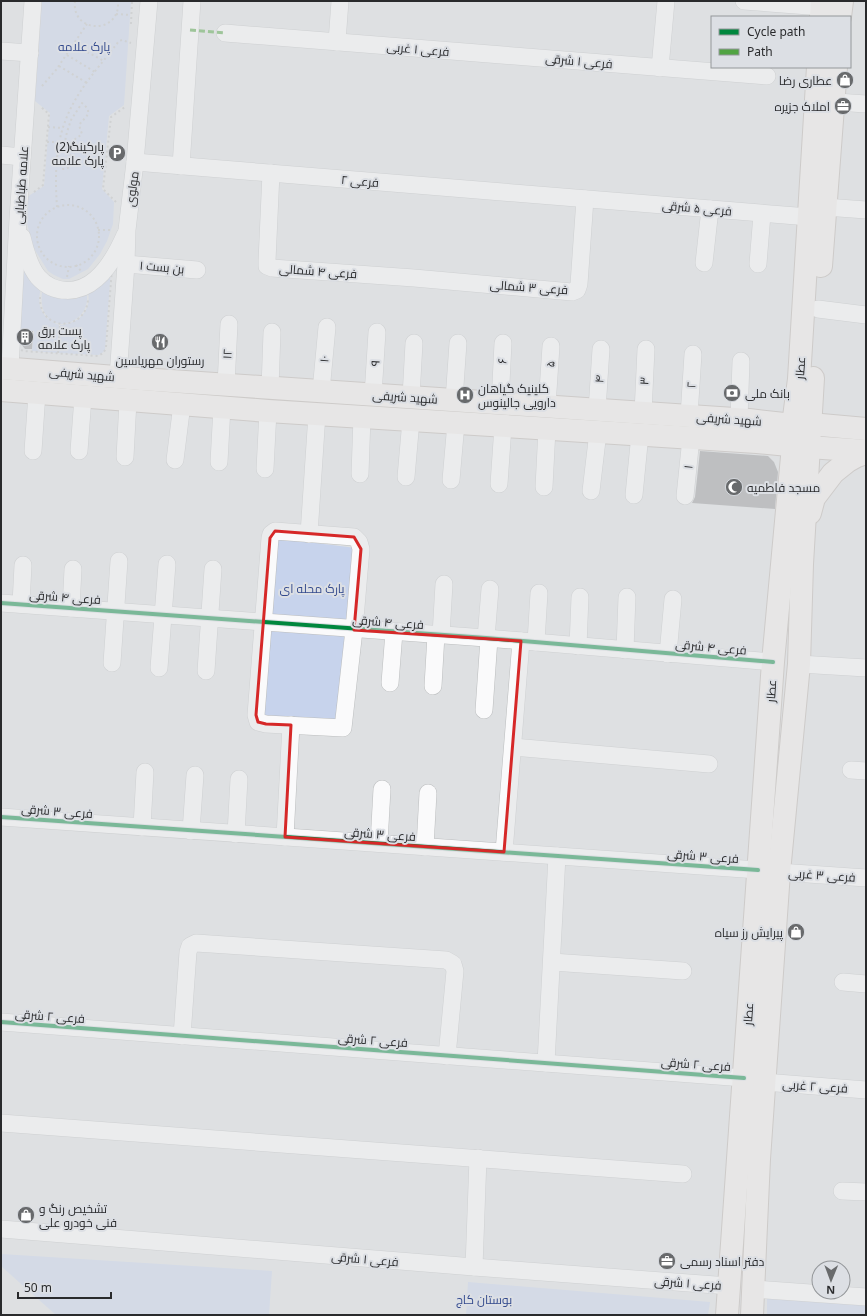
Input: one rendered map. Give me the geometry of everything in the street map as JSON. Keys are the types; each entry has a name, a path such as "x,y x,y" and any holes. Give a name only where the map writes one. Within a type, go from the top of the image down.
{"main road":[{"name":"عطار","path":"818,68 825,101"},
{"name":"عطار","path":"727,1315 729,1286 779,872 799,664 802,564 801,435 825,101 836,68"},
{"name":"عطار","path":"806,378 818,310 817,212"},
{"name":"شهید شریفی","path":"5,368 226,385 744,420 801,435"},
{"path":"744,420 771,414 783,406 792,397 806,378 821,410 828,419 857,428"},
{"path":"277,411 279,388"},
{"name":"شهید شریفی","path":"1,390 128,401 317,414 757,442 801,435"},
{"path":"801,435 857,428"},
{"name":"عطار","path":"752,1315 759,1159 754,1080 758,870 773,662 790,469 801,435"},
{"path":"801,435 866,452"},
{"path":"757,442 774,452 790,469"},
{"path":"802,564 809,515 814,498 833,473 848,461 866,452"},
{"path":"765,764 789,767"}],"street":[{"name":"علامه طباطبایی","path":"5,368 18,219 33,1"},
{"name":"مولوی","path":"118,377 126,264 116,229 135,162 148,1"},
{"path":"181,166 192,1"},
{"path":"225,33 337,42 340,1"},
{"path":"666,1 660,68 767,76"},
{"path":"744,1 830,9"},
{"name":"فرعی ۱ غربی","path":"337,42 498,55"},
{"path":"1,51 30,53"},
{"name":"فرعی ۱ شرقی","path":"498,55 660,68"},
{"path":"825,101 866,104"},
{"path":"1,156 22,157"},
{"name":"فرعی ۲","path":"135,162 585,199"},
{"name":"فرعی ۴ شمالی","path":"271,173 267,266 272,268 414,278"},
{"name":"فرعی ۵ شرقی","path":"585,199 762,214 866,210"},
{"name":"فرعی ۳ شمالی","path":"414,278 572,292 577,290 585,199"},
{"path":"704,263 710,209"},
{"path":"758,264 762,214"},
{"path":"18,219 24,247 30,263 37,274 46,283 54,288 66,291 86,287 97,279 116,253 116,229"},
{"name":"بن بست ۱","path":"126,264 197,270"},
{"path":"818,310 866,315"},
{"name":"۱۲","path":"226,385 229,324"},
{"name":"۱۰","path":"321,391 327,327"},
{"path":"272,332 279,388"},
{"name":"۹","path":"373,395 376,332"},
{"path":"411,397 414,343"},
{"path":"454,400 458,343"},
{"name":"۶","path":"500,403 503,343"},
{"name":"۵","path":"547,406 551,346"},
{"name":"۴","path":"597,410 601,349"},
{"name":"۳","path":"643,413 646,349"},
{"name":"۲","path":"689,416 693,354"},
{"path":"741,361 744,420"},
{"path":"32,451 37,393"},
{"path":"79,452 83,397"},
{"path":"125,457 128,401"},
{"path":"175,460 182,404"},
{"path":"220,462 222,407"},
{"path":"265,469 277,411"},
{"path":"309,534 317,414"},
{"path":"360,474 362,417"},
{"path":"406,477 411,420"},
{"path":"451,480 456,423"},
{"path":"498,484 503,426"},
{"path":"544,487 547,429"},
{"path":"591,491 598,432"},
{"path":"634,495 640,434"},
{"name":"۱","path":"685,496 691,438"},
{"path":"275,532 309,534 354,537 359,542 361,549 343,728 266,724 258,722 256,715 271,534 275,532"},
{"path":"112,663 119,561"},
{"path":"159,668 167,564"},
{"path":"21,604 23,565"},
{"path":"71,608 74,569"},
{"path":"206,671 213,569"},
{"path":"433,686 444,584"},
{"path":"484,710 490,589"},
{"path":"504,852 513,747 528,642 539,593"},
{"path":"578,646 580,597"},
{"path":"625,650 627,597"},
{"path":"668,654 673,599"},
{"name":"فرعی ۴ شرقی","path":"1,603 438,635 773,662"},
{"path":"390,683 394,632"},
{"path":"799,664 866,668"},
{"path":"285,837 291,725"},
{"path":"513,747 709,764"},
{"path":"142,827 145,772"},
{"path":"192,831 195,775"},
{"path":"236,834 239,779"},
{"path":"379,844 382,789"},
{"path":"424,847 428,793"},
{"name":"فرعی ۳ شرقی","path":"1,817 758,870"},
{"path":"546,1063 557,856"},
{"name":"فرعی ۳ غربی","path":"779,872 866,878"},
{"path":"182,1036 188,952 190,946 196,943 446,960 453,964 455,971 447,1056"},
{"path":"552,962 683,971"},
{"path":"843,982 866,984"},
{"name":"فرعی ۲ شرقی","path":"1,1022 754,1080"},
{"name":"فرعی ۲ غربی","path":"754,1080 866,1090"},
{"path":"1,1123 682,1174"},
{"path":"474,1267 478,1158"},
{"path":"842,1191 866,1192"},
{"name":"فرعی ۱ شرقی","path":"1,1229 729,1286"},
{"path":"753,1289 866,1298"}],"path":[{"path":"75,1 75,10 78,17 87,24 98,27 111,21 118,9 118,1"},
{"path":"131,29 132,1"},
{"path":"116,14 131,15"},
{"path":"39,89 67,55 87,24"},
{"path":"57,207 56,184 58,160 60,142 65,121 73,104 87,83 119,41 122,40 131,43 131,36"},
{"path":"74,45 104,61"},
{"path":"67,55 95,72"},
{"path":"58,66 87,83"},
{"path":"47,142 60,142 64,146 71,120 82,103 87,108 87,117 79,125 82,134 76,137 73,141 73,145 76,150 70,157 71,166 66,169 62,169 64,160 58,160"},
{"path":"32,193 43,185 47,142 49,114 40,106"},
{"path":"116,209 116,202 104,189 110,117 127,106"},
{"path":"48,127 63,128"},
{"path":"74,205 83,209 91,216 97,225 97,245 92,254 85,261 76,265 69,266 56,264 48,259 41,251 38,242 37,232 40,222 46,214 57,207 74,205"},
{"path":"98,230 116,229"},
{"path":"22,263 32,279 49,291 63,295 73,295 87,291 101,282 112,268 105,350 101,355 23,351 17,347 15,340 22,263"},
{"path":"76,265 84,275"},
{"path":"66,280 69,266"},
{"path":"40,295 40,301 45,315 54,322 60,324 74,321 84,313 88,302 87,291"},
{"path":"58,353 60,324"}],"highlighted area":[{"path":"275,531 354,537 361,549 354,630 521,641 504,852 285,837 291,725 266,724 258,722 256,715 270,538"}],"green space":[{"name":"پارک علامه","path":"42,1 131,1 124,105 109,116 102,189 114,202 113,224 107,241 100,254 88,269 69,279 63,279 48,271 33,247 27,223 27,197 44,186 50,113 35,101"},
{"path":"23,267 41,288 39,300 42,311 48,319 59,325 57,353 32,351 34,331 17,329"},
{"path":"111,269 105,350 98,355 59,353 60,325 73,322 86,311 89,299 88,292"},
{"path":"43,288 86,292 87,303 85,309 78,318 73,321 61,324 55,323 46,316 44,311 42,305"},
{"name":"پارک محله ای","path":"275,538 356,548 338,723 263,718"},
{"path":"1,1254 272,1271 269,1315 56,1315 1,1266"},
{"name":"بوستان کاج","path":"468,1282 710,1302 708,1315 466,1315"},
{"path":"767,1294 811,1298 811,1300 866,1302 866,1315 767,1315"}],"building":[{"name":"پست برق پارک علامه","path":"22,330 33,331 32,349 25,349 21,344"},
{"name":"مسجد فاطمیه","path":"700,451 768,456 774,462 778,472 775,509 692,503 695,497"}],"marked path":[{"path":"190,30 225,33"}],"cycle path":[{"path":"1,603 486,638 773,662"},
{"path":"1,817 758,870"},
{"path":"1,1022 744,1078"}],"place":[{"name":"عطاری رضا","path":"845,80"},
{"name":"املاک جزیره","path":"843,106"},
{"name":"پارکینگ(2) پارک علامه","path":"117,153"},
{"name":"پست برق پارک علامه","path":"25,337"},
{"name":"رستوران مهریاسین","path":"160,342"},
{"name":"بانک ملی","path":"732,393"},
{"name":"کلینیک گیاهان دارویی جالینوس","path":"465,395"},
{"name":"مسجد فاطمیه","path":"734,487"},
{"name":"پیرایش رز سیاه","path":"796,932"},
{"name":"تشخیص رنگ و فنی خودرو علی","path":"26,1215"},
{"name":"دفتر اسناد رسمی","path":"667,1261"}]}
